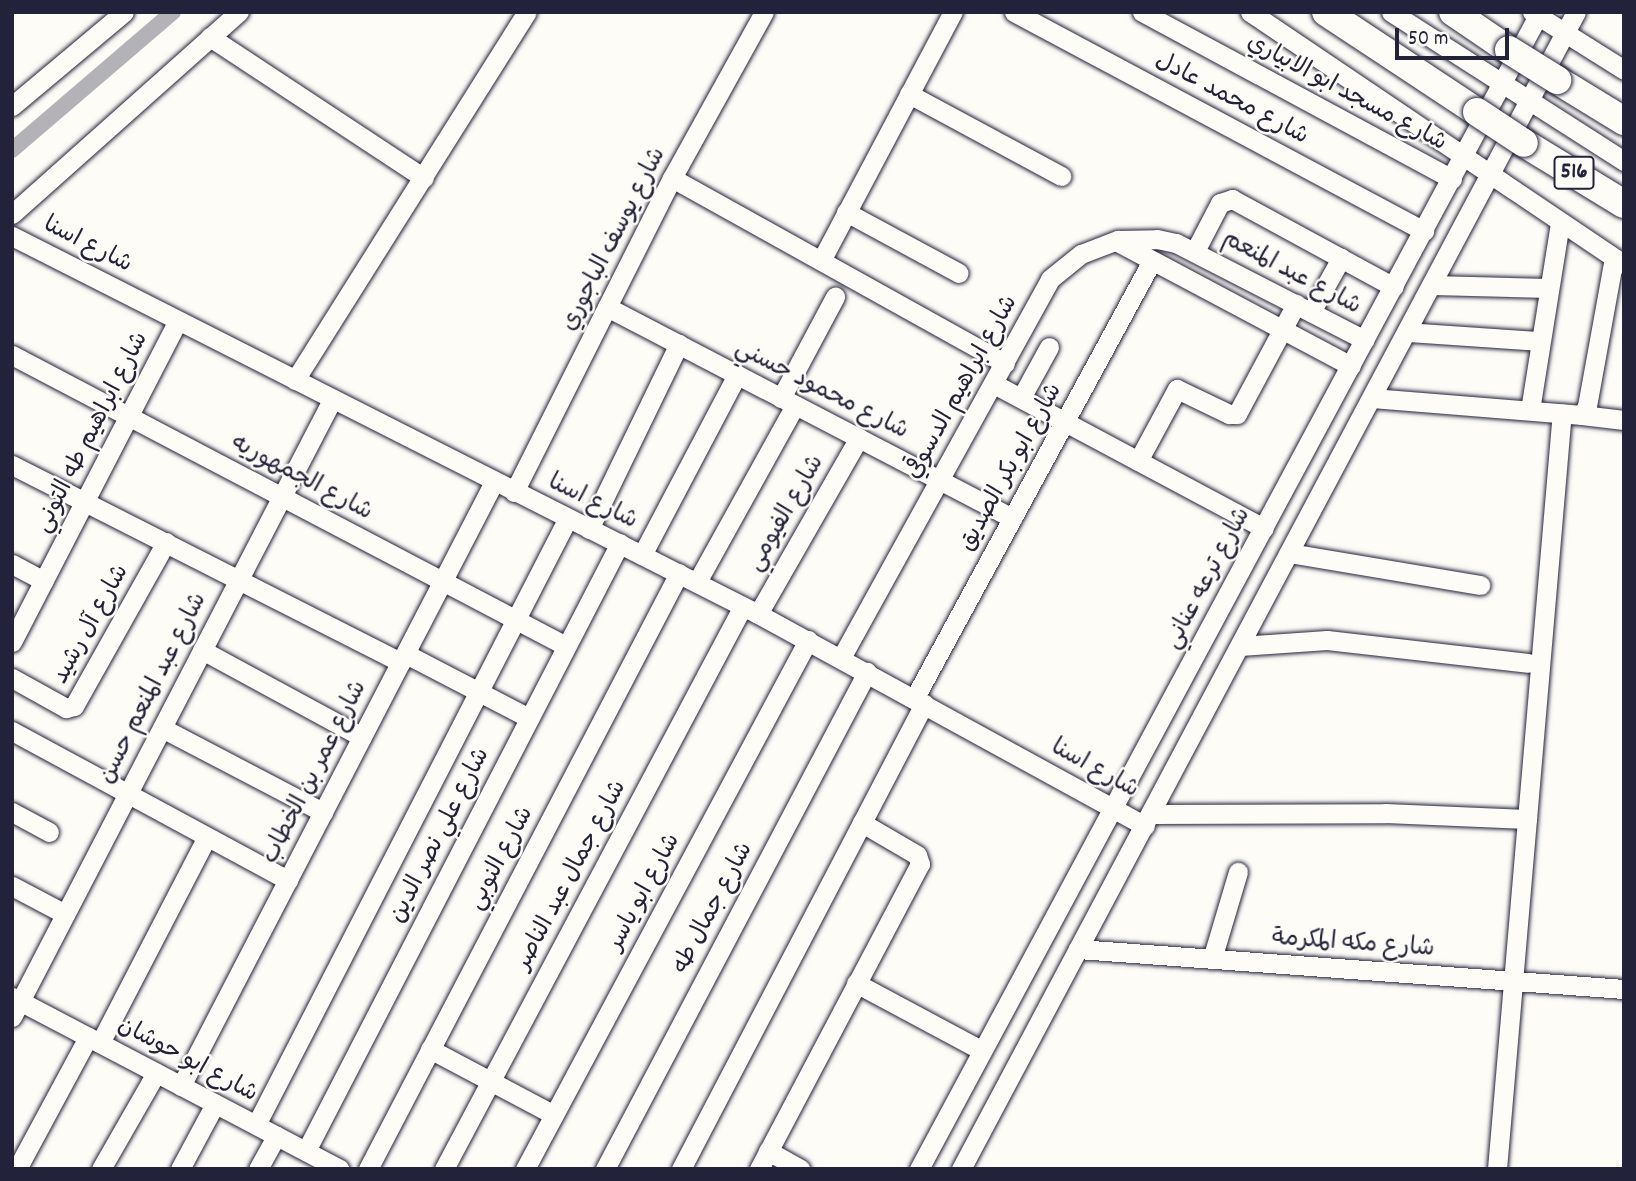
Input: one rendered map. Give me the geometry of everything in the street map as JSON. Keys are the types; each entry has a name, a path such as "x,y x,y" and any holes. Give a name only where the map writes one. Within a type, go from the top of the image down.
{"highway":[{"name":"516","path":"1326,12 1476,112 1624,204"},
{"path":"1452,12 1624,121"}],"street":[{"path":"12,107 124,12"},
{"path":"12,214 239,12"},
{"path":"295,380 527,12"},
{"name":"شارع يوسف الباجوري","path":"514,492 672,178 764,12"},
{"path":"821,259 953,12"},
{"name":"شارع محمد عادل","path":"1014,12 1424,231"},
{"name":"شارع مسجد ابو الابياري","path":"1142,12 1452,179"},
{"path":"1251,12 1619,261 1587,405 1572,414"},
{"path":"1391,12 1624,161"},
{"path":"961,1169 1576,12"},
{"path":"1537,14 1624,70"},
{"name":"شارع ترعه عناني","path":"919,1169 1464,157 1537,14"},
{"path":"210,37 424,178"},
{"path":"909,94 1061,177"},
{"path":"672,178 1005,363"},
{"path":"1195,250 1220,203 1232,199 1394,287"},
{"path":"846,212 959,273"},
{"path":"1530,410 1560,222"},
{"name":"شارع اسنا","path":"12,236 494,482 697,582 1113,808 1148,820"},
{"name":"شارع ابراهيم الدسوقي","path":"841,658 1050,279 1081,254 1116,241 1157,239 1195,250"},
{"path":"1116,241 1351,366"},
{"name":"شارع عبد المنعم","path":"1195,250 1365,340"},
{"path":"1138,461 1177,389 1229,414 1237,414 1282,329 1304,308 1341,258"},
{"name":"شارع ابو بكر الصديق","path":"681,1169 862,823 919,702 1012,518 1066,423 1152,260"},
{"path":"1237,305 1250,280"},
{"path":"1432,285 1549,288"},
{"path":"697,582 788,401 835,297"},
{"name":"شارع محمود حسني","path":"607,307 1012,518"},
{"name":"شارع ابراهيم طه التوني","path":"12,642 178,320"},
{"path":"1407,332 1539,341"},
{"path":"589,529 679,344"},
{"path":"1021,398 1049,347"},
{"name":"شارع الجمهوريه","path":"12,355 566,646"},
{"path":"642,555 737,375"},
{"path":"994,384 1264,528"},
{"path":"1372,398 1624,420"},
{"name":"شارع عبد المنعم حسن","path":"15,1005 128,794 332,400"},
{"path":"1497,1169 1527,819 1572,414"},
{"name":"شارع الفيومي","path":"751,610 859,438"},
{"path":"12,464 239,579 529,718"},
{"name":"شارع عمر بن الخطاب","path":"181,1086 494,482"},
{"path":"256,1125 568,518"},
{"name":"شارع آل رشيد","path":"12,678 66,708 74,706 166,542"},
{"name":"شارع علي نصر الدين","path":"306,1151 620,544"},
{"path":"1289,553 1480,585"},
{"path":"12,565 44,581"},
{"name":"شارع النوبي","path":"368,1169 679,573"},
{"name":"شارع جمال عبد الناصر","path":"444,1169 751,610"},
{"name":"شارع ابو ياسر","path":"525,1169 808,640"},
{"path":"1240,646 1327,640 1528,663"},
{"path":"202,650 362,737"},
{"name":"شارع جمال طه","path":"605,1169 867,672"},
{"path":"162,728 323,812"},
{"path":"12,731 288,880"},
{"path":"12,813 49,831"},
{"path":"1148,820 1384,813 1527,819"},
{"path":"759,1169 920,864 918,855 862,823"},
{"path":"17,1169 94,1040 207,837"},
{"path":"1212,959 1238,872"},
{"path":"12,886 65,914"},
{"name":"شارع مكه المكرمة","path":"1078,949 1624,989"},
{"path":"856,984 981,1050"},
{"name":"شارع ابو حوشان","path":"15,1005 94,1040 337,1168"},
{"path":"430,1049 554,1115"},
{"path":"101,1169 156,1073"},
{"path":"180,1169 215,1104"},
{"path":"258,1169 276,1136"},
{"path":"768,1151 800,1169"}],"waterway":[{"path":"12,150 173,12"}]}
